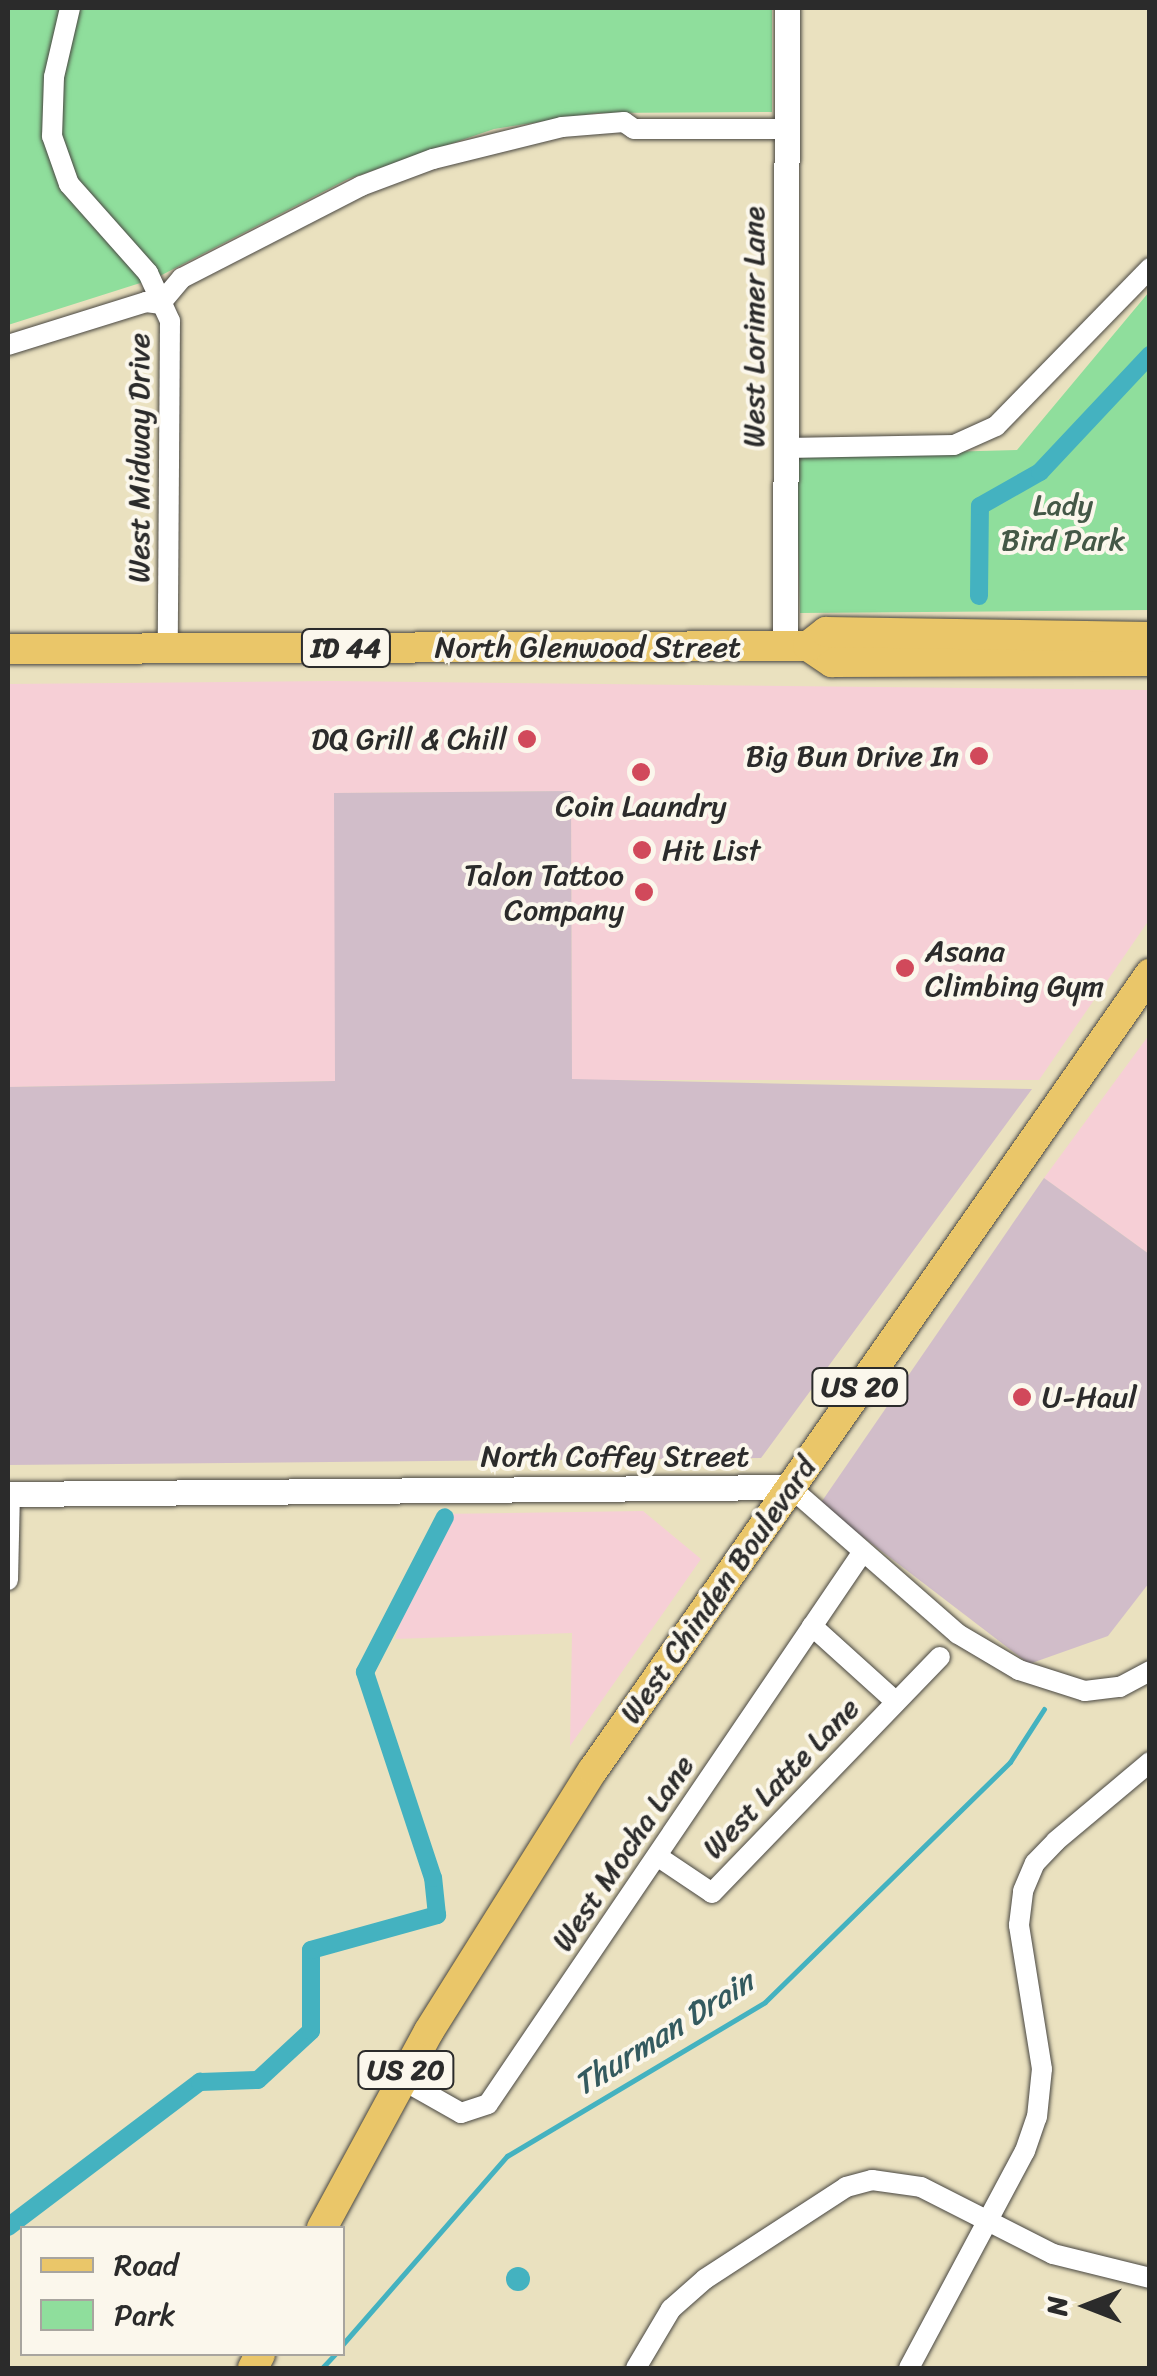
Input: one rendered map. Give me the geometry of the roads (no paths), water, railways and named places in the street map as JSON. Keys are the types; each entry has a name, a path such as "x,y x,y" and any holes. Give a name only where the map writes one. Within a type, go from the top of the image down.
{"main road":[{"name":"North Glenwood Street","path":"796,646 826,632 1150,636"},
{"name":"North Glenwood Street","path":"8,649 796,646 832,662 1150,662"},
{"name":"West Chinden Boulevard","path":"323,2226 401,2080 593,1770 1150,974"}],"street":[{"name":"West Midway Drive","path":"70,8 54,77 52,136 70,184 148,272 170,320 168,648"},
{"name":"West Lorimer Lane","path":"787,8 786,448 796,646"},
{"path":"8,345 146,302 160,304 182,278 361,186 433,159 562,127 608,123 787,129"},
{"path":"786,448 954,445 996,426 1150,268"},
{"name":"North Coffey Street","path":"8,1494 790,1487 958,1634 1019,1670 1085,1691 1120,1687 1150,1671"},
{"path":"8,1494 8,1580"},
{"name":"West Mocha Lane","path":"401,2080 458,2112 488,2104 862,1553"},
{"path":"812,1626 896,1702"},
{"name":"West Latte Lane","path":"657,1856 712,1892 940,1658"},
{"path":"909,2368 1025,2151 1042,2069 1020,1939 1023,1891 1035,1863 1056,1841 1150,1762"},
{"path":"636,2368 671,2309 705,2279 846,2187 897,2180 987,2219 1053,2254 1150,2278"}],"water":[{"path":"518,2267 530,2279 518,2291 506,2279"}],"waterway":[{"path":"979,596 980,506 1040,472 1150,355"},
{"path":"8,2227 200,2082 258,2080 311,2031 311,1950 437,1915 433,1878 365,1672 445,1517"},
{"name":"Thurman Drain","path":"345,2342 507,2156 765,2002 1010,1762 1044,1709"},
{"name":"Thurman Drain","path":"322,2368 333,2356"}],"place":[{"name":"DQ Grill & Chill","path":"527,739"},
{"name":"Big Bun Drive In","path":"979,756"},
{"name":"Coin Laundry","path":"641,772"},
{"name":"Hit List","path":"642,850"},
{"name":"Talon Tattoo Company","path":"644,892"},
{"name":"Asana Climbing Gym","path":"905,968"},
{"name":"U-Haul","path":"1022,1397"}],"park label":[{"name":"Lady Bird Park","path":"1063,522"}]}
